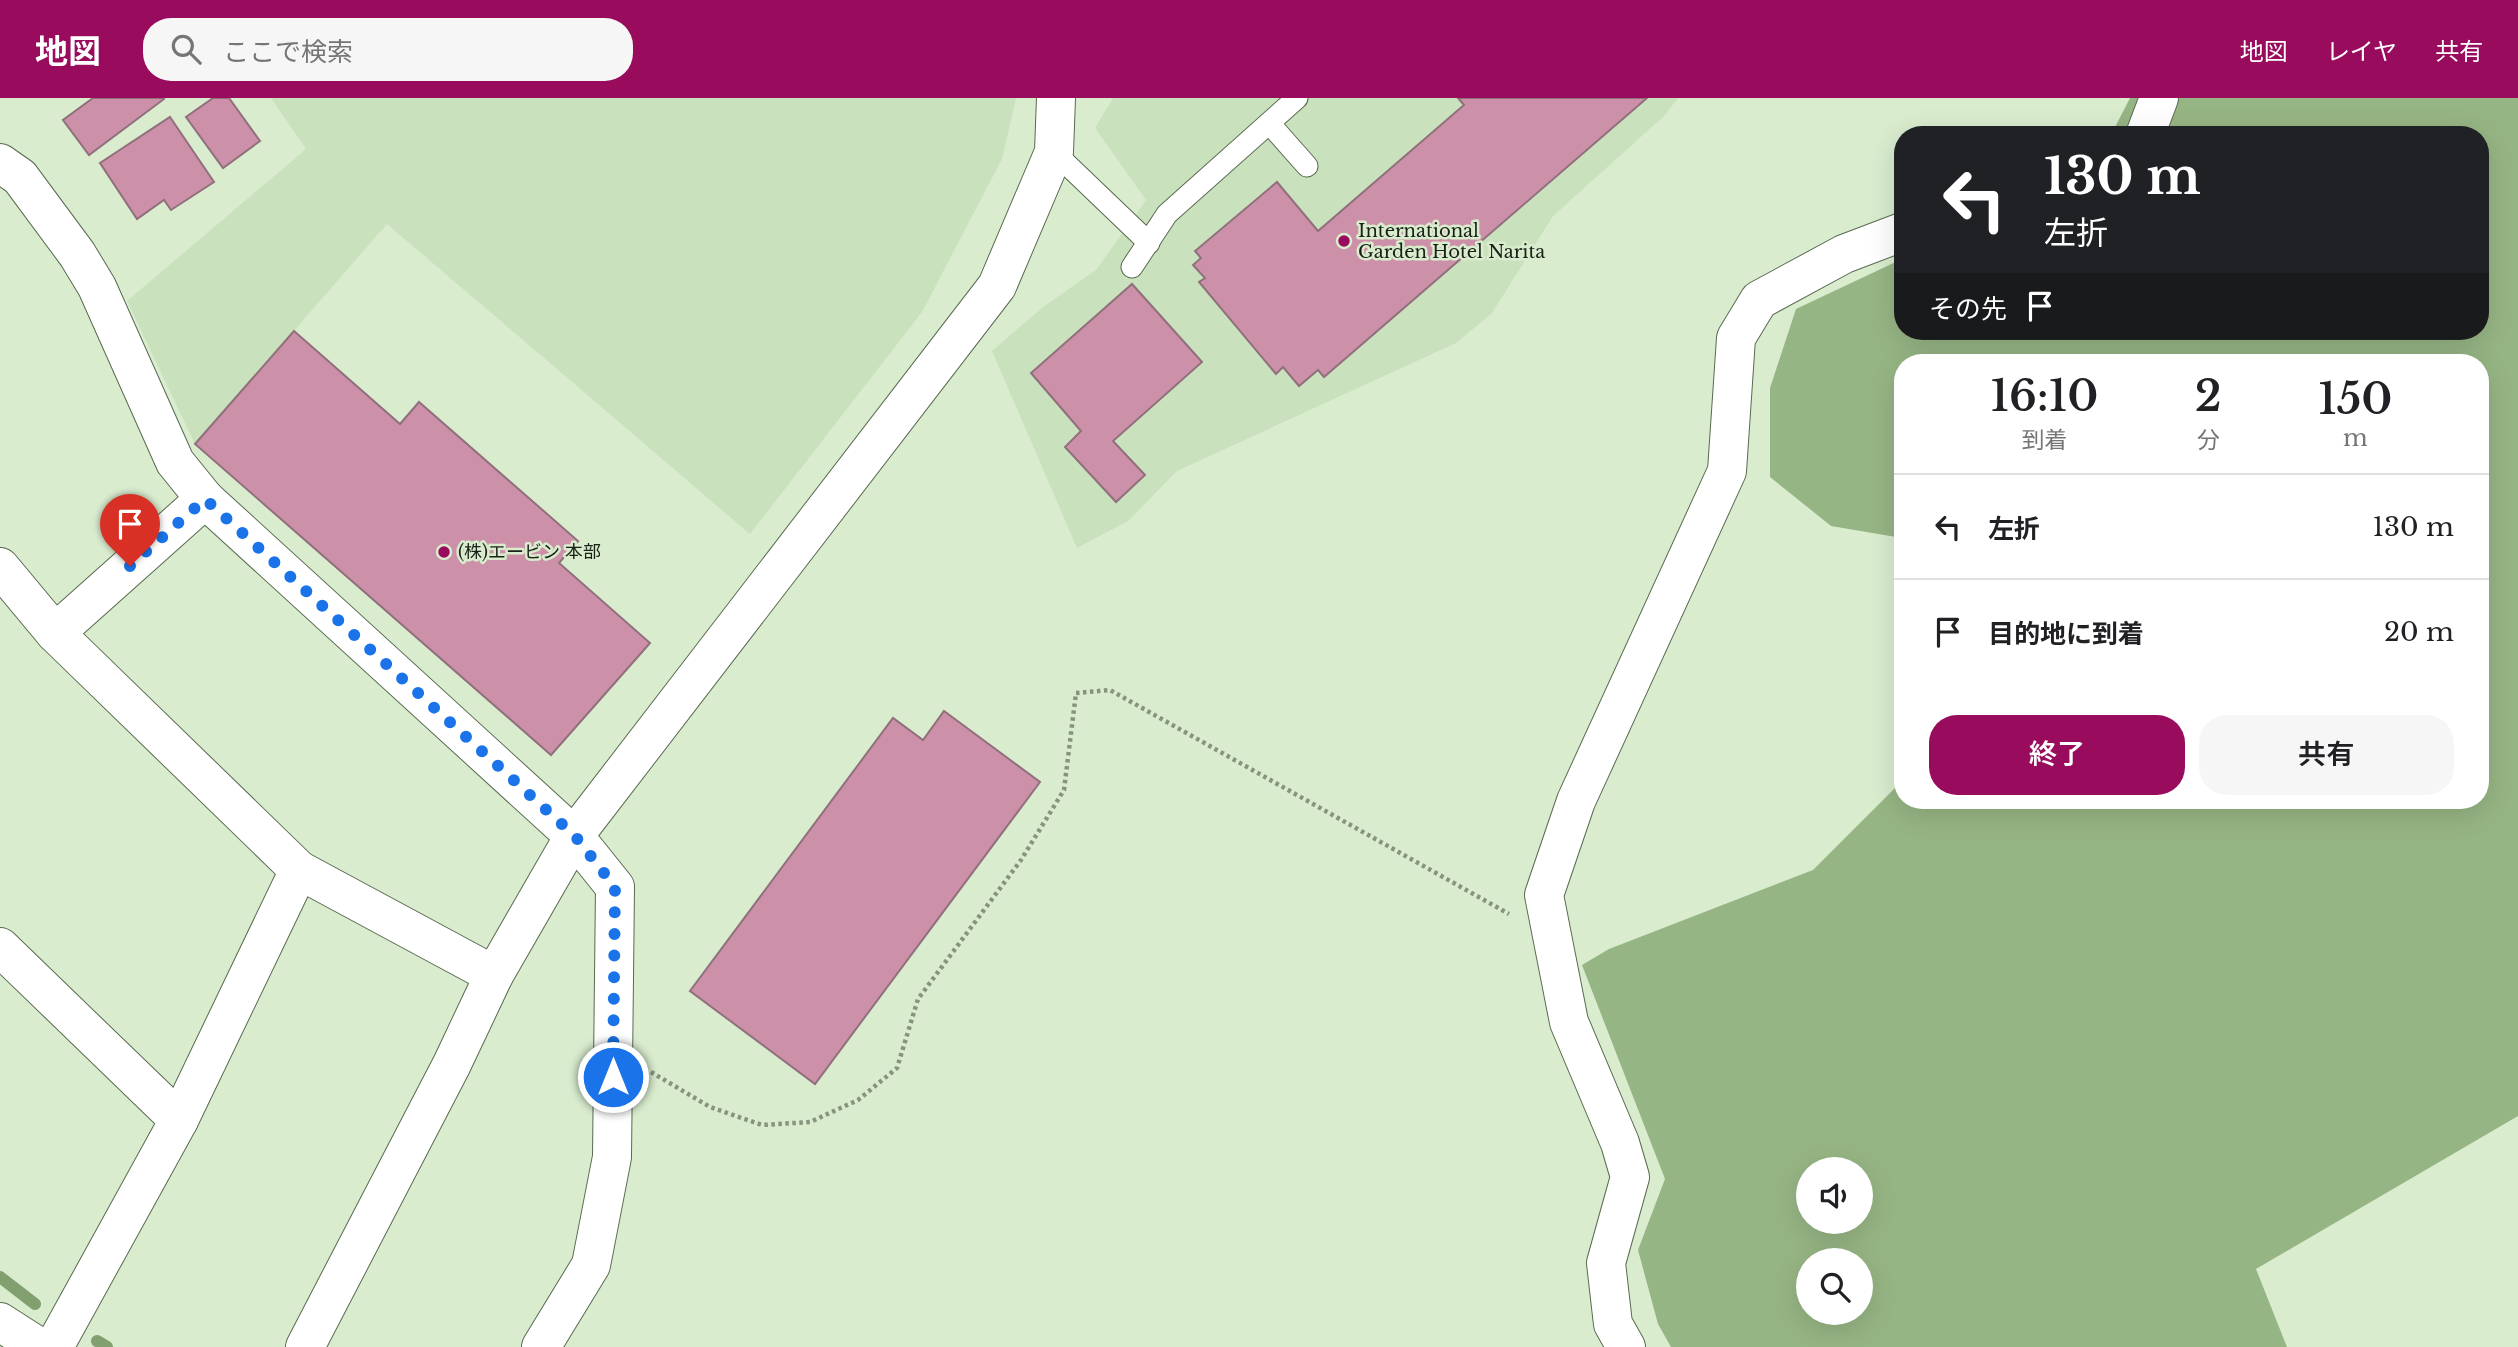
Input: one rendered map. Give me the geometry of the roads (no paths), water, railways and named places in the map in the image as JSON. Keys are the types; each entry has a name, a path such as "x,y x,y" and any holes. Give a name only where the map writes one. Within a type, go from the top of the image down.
{"street":[{"path":"305,1347 453,1064 494,975 575,836 997,286 1054,152 1056,98"},
{"path":"2148,126 2159,98"},
{"path":"0,163 20,177 78,254 97,287 175,462 205,499 575,836 615,887 612,1157 591,1265 541,1347"},
{"path":"1626,1347 1613,1324 1606,1263 1630,1177 1620,1143 1569,1023 1544,895 1576,801 1727,471 1736,338 1759,300 1844,254 1894,235"},
{"path":"55,634 205,499"},
{"path":"0,567 55,634 299,870 494,975"},
{"path":"54,1347 179,1120 299,870"},
{"path":"0,947 179,1120"},
{"path":"0,1322 39,1347"}],"lane":[{"path":"1132,267 1167,214 1297,98"},
{"path":"1269,123 1307,166"},
{"path":"1054,152 1149,243"}],"waterway":[{"path":"0,1277 35,1304"},
{"path":"97,1341 107,1347"}],"place":[{"name":"International Garden Hotel Narita","path":"1344,241"},
{"name":"(株)エービン 本部","path":"444,552"}]}
